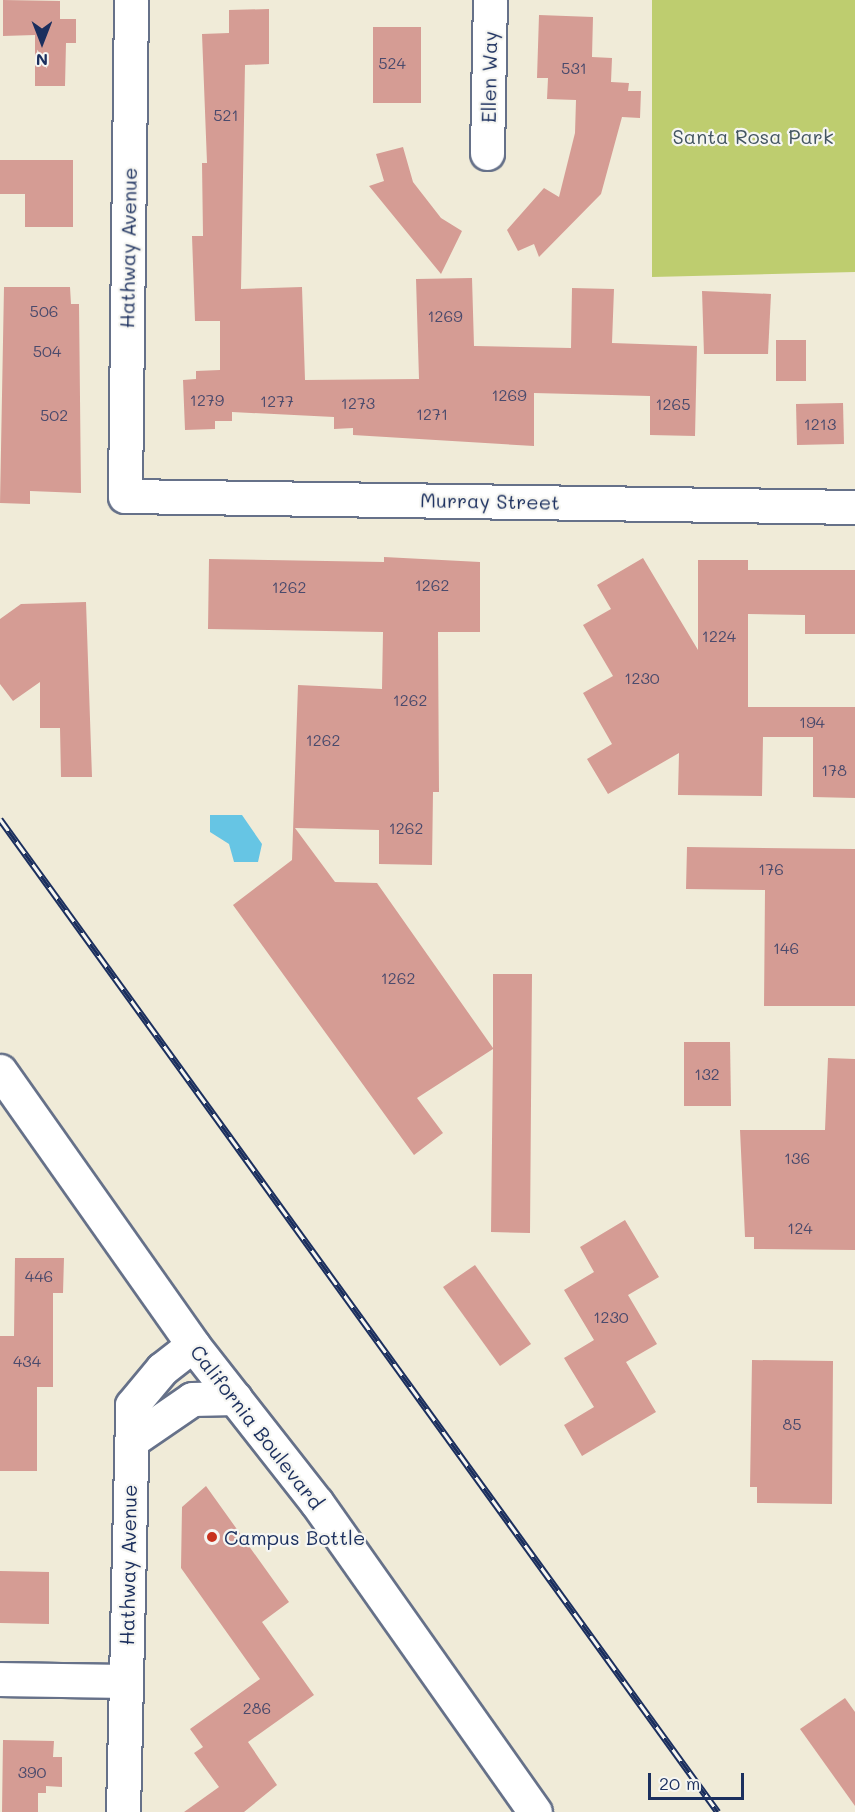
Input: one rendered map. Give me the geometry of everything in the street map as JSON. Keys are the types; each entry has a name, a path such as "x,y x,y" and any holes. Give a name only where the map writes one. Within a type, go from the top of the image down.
{"street":[{"name":"Hathway Avenue","path":"125,496 131,0"},
{"name":"Ellen Way","path":"487,153 490,0"},
{"name":"Murray Street","path":"125,496 855,507"},
{"name":"California Boulevard","path":"3,1081 193,1345 317,1503 535,1812"},
{"name":"Hathway Avenue","path":"123,1812 132,1405 162,1369 193,1345"},
{"path":"131,1441 192,1399 235,1398"},
{"path":"0,1679 125,1681"}],"green space":[{"name":"Santa Rosa Park","path":"652,0 855,0 855,272 652,277"}],"water":[{"path":"210,815 242,815 262,844 258,862 234,862 229,844 210,832"}],"building":[{"path":"3,0 60,1 60,19 76,19 76,43 66,43 65,86 35,86 35,35 3,36"},
{"path":"269,9 269,64 245,65 241,289 302,287 305,380 419,379 416,279 472,278 474,346 571,348 572,288 614,289 612,343 697,346 695,436 650,435 650,396 534,393 534,446 353,435 353,428 334,429 334,417 232,412 232,421 215,421 215,429 185,430 183,380 196,379 196,371 220,370 220,321 195,321 192,236 203,236 202,163 207,163 202,34 229,33 229,10"},
{"path":"539,15 593,17 592,57 612,58 611,82 629,83 628,91 641,91 640,118 622,117 601,194 539,257 534,244 518,251 507,230 544,188 559,197 575,133 576,100 547,99 548,78 537,78"},
{"path":"373,27 421,27 421,103 373,103"},
{"path":"403,147 413,182 441,218 462,231 441,274 369,186 384,181 376,154"},
{"path":"0,160 73,160 73,227 25,227 25,194 0,194"},
{"path":"4,287 70,287 71,304 79,304 81,493 30,491 30,504 0,503"},
{"path":"702,291 771,294 768,354 704,354"},
{"path":"776,340 806,340 806,381 776,381"},
{"path":"843,403 844,444 797,445 796,404"},
{"path":"384,557 480,562 480,632 438,632 439,792 433,792 432,865 379,864 379,830 295,828 335,882 377,883 493,1048 493,974 532,974 530,1233 491,1232 493,1049 417,1098 443,1133 414,1155 233,905 292,860 298,685 382,689 383,632 208,629 209,559 384,562"},
{"path":"643,558 698,650 698,560 748,560 748,570 855,570 855,634 805,634 805,615 748,614 748,707 855,707 855,798 813,797 813,737 763,737 762,796 678,795 679,753 608,794 587,759 612,744 583,693 613,676 583,625 611,609 597,585"},
{"path":"86,602 92,777 61,777 60,728 40,728 40,682 13,701 0,684 0,619 21,604"},
{"path":"687,847 855,849 855,1006 764,1006 765,890 686,889"},
{"path":"684,1042 730,1042 731,1106 684,1106"},
{"path":"828,1058 855,1059 855,1250 754,1249 754,1237 745,1237 740,1130 825,1130"},
{"path":"625,1220 659,1277 628,1295 657,1344 626,1362 656,1412 582,1456 564,1425 594,1407 564,1358 594,1340 564,1290 594,1272 580,1247"},
{"path":"15,1258 64,1258 63,1293 53,1293 53,1387 37,1387 37,1471 0,1471 0,1336 14,1336"},
{"path":"475,1265 531,1344 500,1366 443,1287"},
{"path":"752,1360 833,1361 832,1504 757,1503 757,1487 750,1487"},
{"path":"206,1486 289,1602 262,1622 314,1695 248,1742 277,1785 244,1812 184,1812 219,1787 194,1753 203,1747 190,1729 260,1679 181,1568 182,1507"},
{"path":"0,1571 49,1572 49,1624 0,1623"},
{"path":"845,1698 855,1712 855,1806 800,1729"},
{"path":"3,1740 54,1741 53,1757 62,1757 62,1787 46,1786 46,1793 38,1793 38,1812 2,1812"}],"railway":[{"path":"0,819 718,1812"}],"place":[{"name":"Campus Bottle","path":"212,1537"}]}
